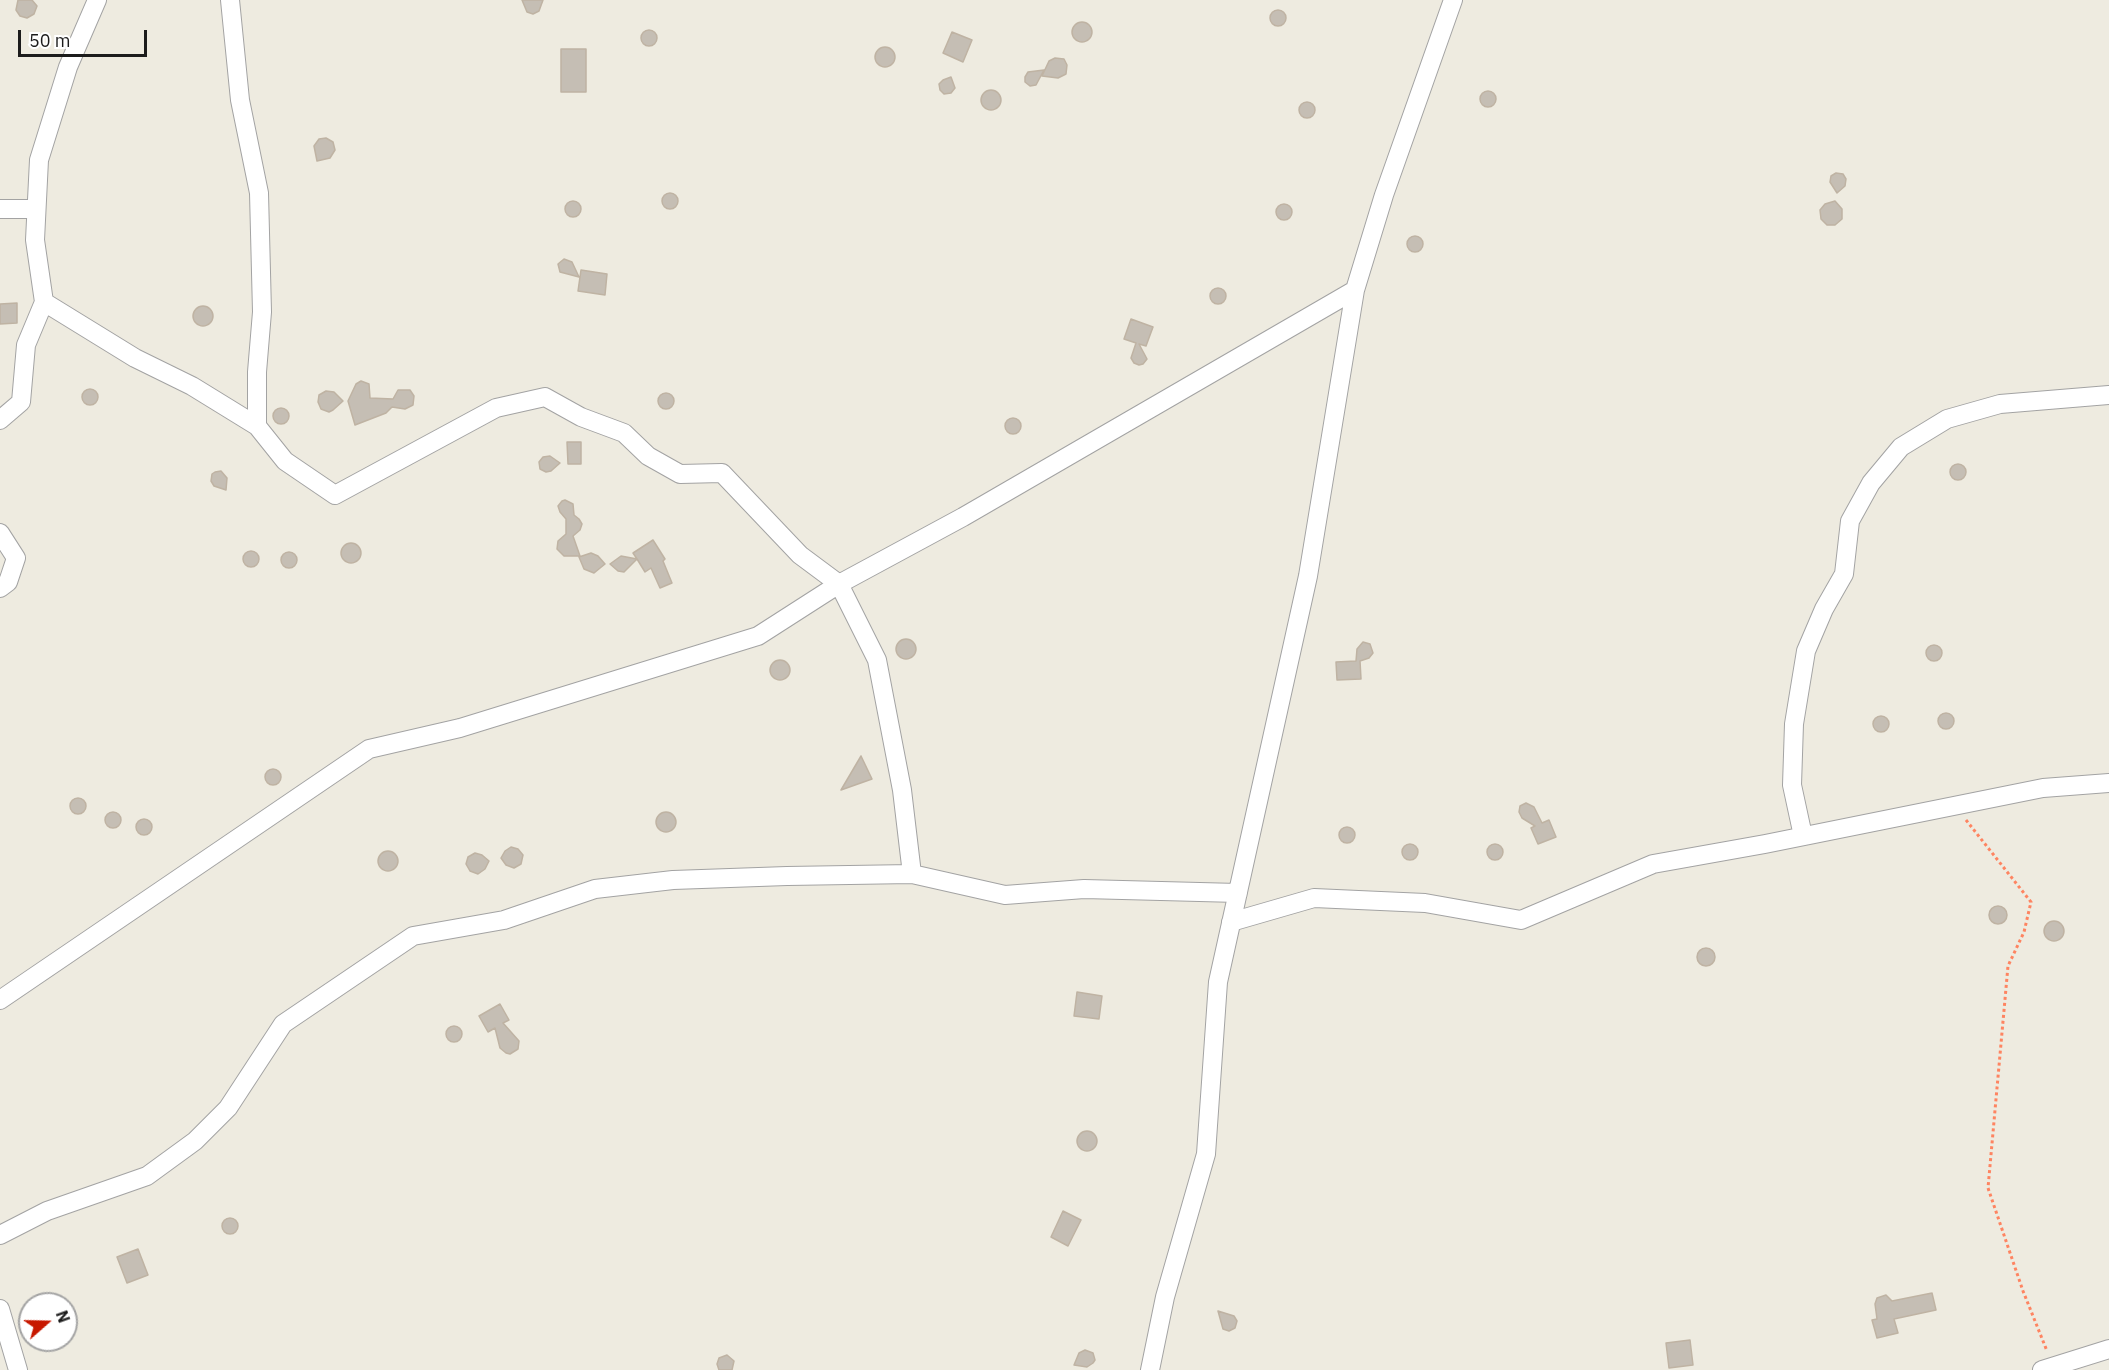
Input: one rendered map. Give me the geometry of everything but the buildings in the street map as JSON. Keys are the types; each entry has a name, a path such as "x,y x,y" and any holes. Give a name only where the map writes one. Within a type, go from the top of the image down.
{"street":[{"path":"0,420 21,402 26,345 44,302 34,240 39,160 68,67 97,0"},
{"path":"230,0 240,99 259,193 262,312 257,372 257,426"},
{"path":"1150,1370 1165,1297 1206,1154 1218,982 1308,576 1355,290 1384,195 1453,0"},
{"path":"0,208 36,209"},
{"path":"0,1000 369,749 460,728 758,636 839,584 963,517 1355,290"},
{"path":"44,302 135,358 192,386 257,426 285,461 335,495 496,408 545,398 581,417 624,433 648,456 680,474 722,473 800,555 839,584 877,660 902,790 912,874"},
{"path":"1803,836 1792,784 1794,724 1806,651 1824,609 1844,574 1850,521 1871,483 1901,447 1947,419 2000,404 2109,395"},
{"path":"0,533 16,558 8,582 0,588"},
{"path":"1231,922 1314,898 1425,903 1521,920 1653,864 2043,788 2109,783"},
{"path":"0,1234 47,1211 147,1176 195,1141 228,1108 283,1023 413,936 504,920 595,889 673,880 912,874 1005,895 1084,889 1238,893"},
{"path":"0,1309 18,1370"},
{"path":"2048,1368 2109,1348"}],"path":[{"path":"1956,806 2031,902 2024,932 2008,966 1988,1188 2048,1368"}]}
